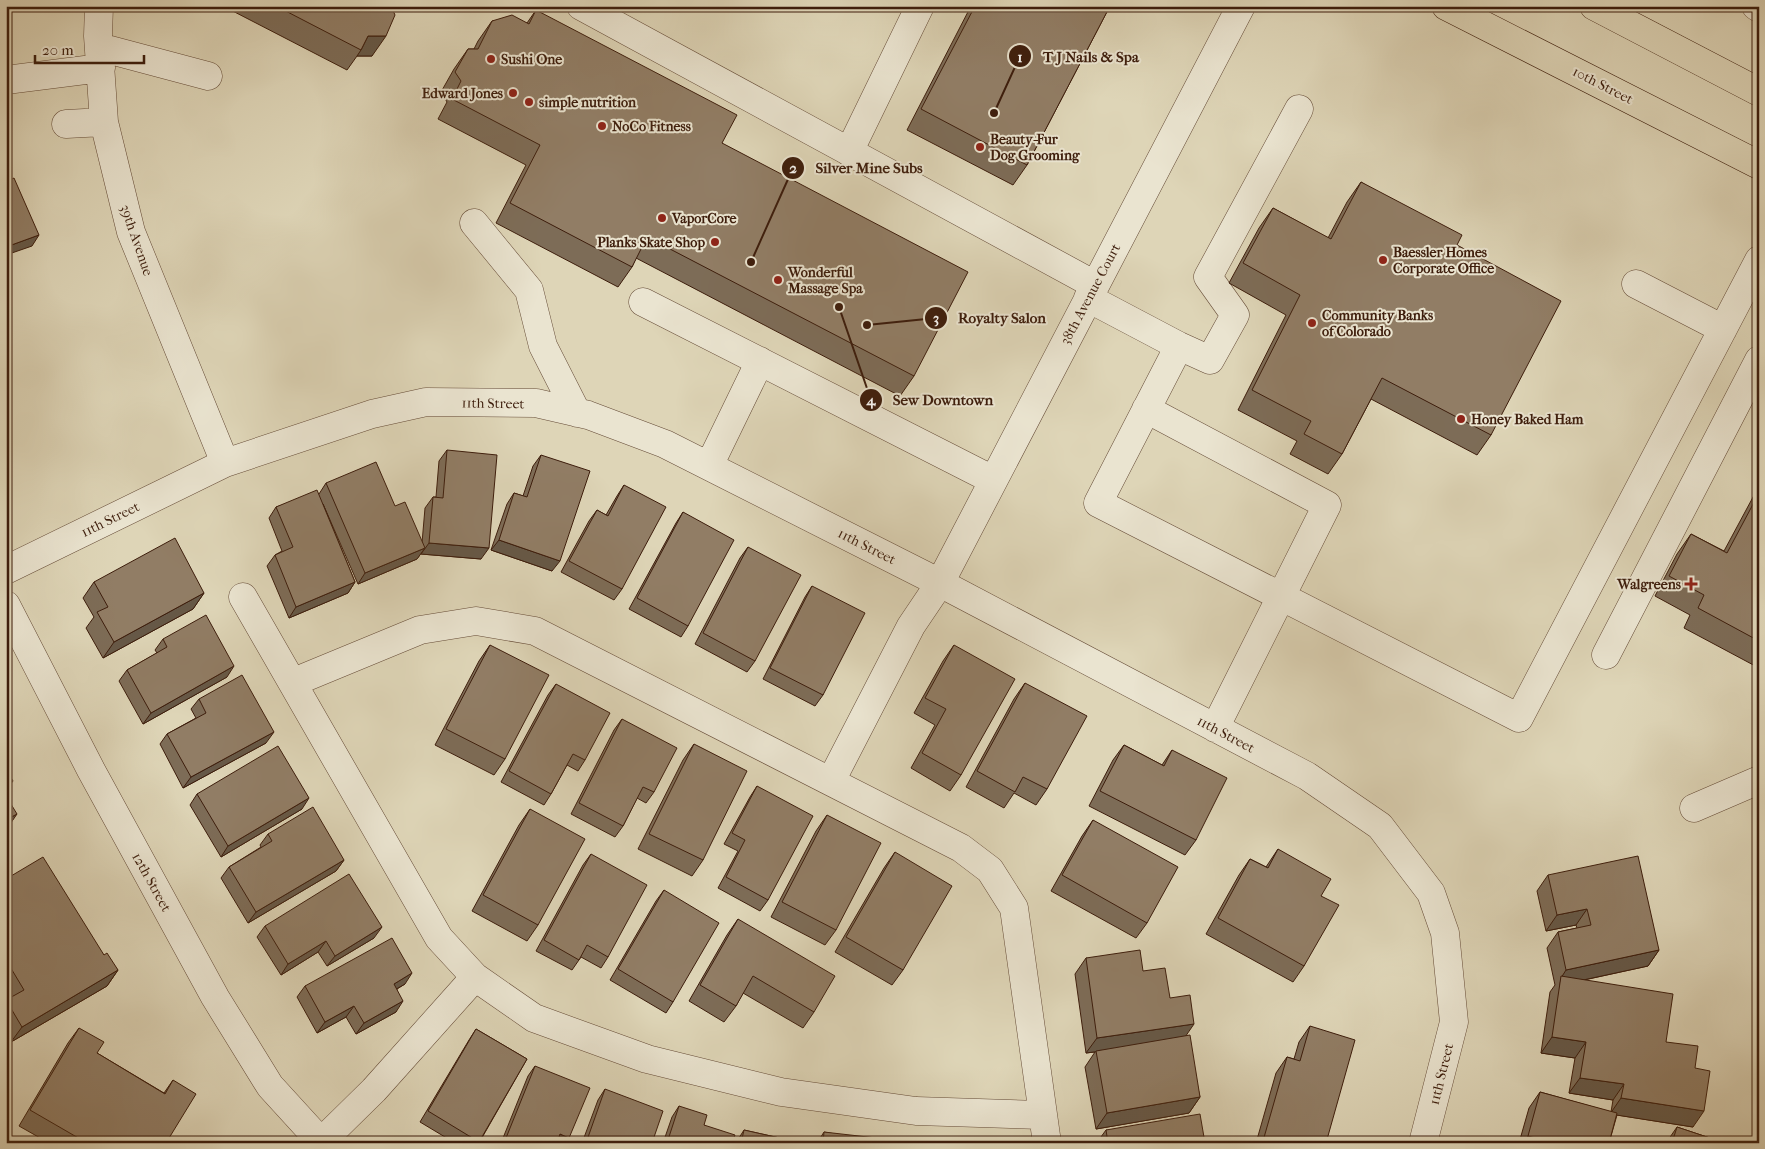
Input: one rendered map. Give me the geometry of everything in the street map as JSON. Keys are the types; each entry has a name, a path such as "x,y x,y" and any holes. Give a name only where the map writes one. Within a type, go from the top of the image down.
{"main road":[{"name":"10th Street","path":"1446,6 1759,165"},
{"path":"1594,6 1759,92"}],"street":[{"name":"39th Avenue","path":"98,6 104,122 131,232 225,463"},
{"path":"581,6 849,152 1092,292 1179,346 1210,360 1235,314 1208,277 1299,109"},
{"path":"849,152 920,6"},
{"name":"38th Avenue Court","path":"832,781 911,626 940,582 994,480 1241,6"},
{"path":"6,80 100,57 208,76"},
{"path":"66,124 104,122"},
{"path":"474,222 529,290 543,346 577,413"},
{"path":"1179,346 1098,503 1519,718 1759,260"},
{"path":"1636,284 1723,329"},
{"path":"643,302 994,480"},
{"path":"1606,655 1759,360"},
{"path":"709,466 760,361"},
{"name":"11th Street","path":"6,570 225,463 372,414 426,402 536,403 577,413 665,444 940,582 1307,776 1380,826 1431,893 1445,933 1454,1022 1423,1143"},
{"path":"1146,409 1327,505 1215,728"},
{"path":"243,597 294,682 440,938 475,977 534,1018 648,1059 781,1092 916,1111 1042,1115"},
{"name":"12th Street","path":"6,605 90,770 215,997 270,1086 321,1142"},
{"path":"294,682 420,630 476,621 535,631 961,848 990,870 1014,908 1047,1143"},
{"path":"1694,808 1759,780"},
{"path":"321,1142 374,1090 475,977"}],"building":[{"path":"276,6 391,6 395,15 386,36 368,36 361,50"},
{"path":"975,6 1110,6 1027,165 921,109"},
{"path":"536,10 737,115 722,143 968,272 914,376 647,237 632,267 510,203 540,145 452,99 461,81 455,72 468,49 478,49 492,21 512,15 529,24"},
{"path":"14,178 39,235 6,247 6,182"},
{"path":"1361,182 1462,235 1457,245 1561,301 1491,435 1382,378 1342,454 1304,434 1311,421 1252,390 1300,295 1243,263 1273,208 1331,239"},
{"path":"447,450 497,455 489,548 429,543 433,497 443,498"},
{"path":"541,455 590,471 560,561 499,540 514,493 527,497"},
{"path":"376,462 395,506 405,502 425,548 365,573 326,483"},
{"path":"624,485 666,507 622,589 569,561 597,510 608,516"},
{"path":"317,490 355,582 296,607 275,555 293,547 276,507"},
{"name":"Walgreens","path":"1759,493 1759,641 1698,608 1704,595 1669,576 1691,534 1727,553"},
{"path":"683,512 734,540 688,626 637,598"},
{"path":"175,538 204,593 114,642 97,612 108,607 94,582"},
{"path":"748,547 801,575 755,661 703,633"},
{"path":"812,586 865,613 823,695 770,668"},
{"path":"206,615 234,666 151,713 127,670 167,647 163,639"},
{"path":"490,645 549,675 505,759 446,729"},
{"path":"954,645 1015,679 961,775 922,753 946,709 925,698"},
{"path":"242,675 274,732 191,777 167,734 206,713 199,699"},
{"path":"1025,683 1087,716 1047,789 1023,777 1015,792 977,771"},
{"path":"556,684 610,713 585,760 573,754 551,794 509,771"},
{"path":"622,719 677,748 654,792 643,787 623,826 579,803"},
{"path":"694,744 747,771 703,860 649,834"},
{"path":"1124,745 1164,766 1172,750 1227,778 1196,840 1100,791"},
{"path":"278,746 309,798 228,846 197,794"},
{"path":"6,769 13,781 6,785"},
{"path":"757,786 813,816 768,900 726,877 745,840 732,833"},
{"path":"6,796 17,814 6,820"},
{"path":"313,807 344,860 256,912 229,867 272,841 268,834"},
{"path":"530,809 585,839 538,925 483,895"},
{"path":"827,815 881,843 836,930 782,902"},
{"path":"1093,820 1178,867 1147,923 1062,875"},
{"path":"1278,849 1331,879 1321,896 1339,905 1304,966 1218,918 1250,859 1268,868"},
{"path":"895,852 952,886 903,970 846,937"},
{"path":"591,854 647,885 608,957 587,945 579,960 544,940"},
{"path":"1638,856 1659,950 1566,970 1558,932 1591,925 1587,909 1557,915 1548,875"},
{"path":"43,857 104,955 107,953 118,970 22,1027 6,1000 24,990 6,960 6,879"},
{"path":"349,874 382,927 335,956 326,941 288,964 265,926"},
{"path":"664,890 719,923 673,1002 618,969"},
{"path":"738,919 835,976 814,1012 753,976 736,1006 700,985"},
{"path":"392,938 412,973 394,984 403,1001 364,1023 354,1006 325,1022 305,986"},
{"path":"1140,950 1143,971 1165,968 1170,998 1190,995 1194,1024 1097,1038 1086,958"},
{"path":"1561,976 1673,994 1666,1042 1698,1046 1695,1068 1710,1071 1704,1111 1621,1098 1624,1084 1580,1078 1586,1042 1552,1037"},
{"path":"1310,1026 1355,1040 1326,1143 1268,1143 1263,1141 1287,1057 1300,1061"},
{"path":"79,1028 104,1042 97,1053 165,1094 173,1080 196,1094 166,1143 87,1143 30,1110"},
{"path":"476,1029 527,1059 479,1142 428,1111"},
{"path":"1190,1035 1200,1097 1107,1113 1096,1051"},
{"path":"535,1066 590,1088 569,1138 560,1134 557,1143 504,1143"},
{"path":"605,1089 663,1111 652,1143 586,1143"},
{"path":"1540,1092 1617,1113 1609,1143 1548,1143 1528,1136"},
{"path":"679,1106 707,1115 704,1125 735,1135 732,1143 667,1143"},
{"path":"1200,1114 1205,1143 1108,1143 1106,1130"},
{"path":"1677,1127 1725,1143 1672,1143"},
{"path":"744,1130 802,1143 741,1143"},
{"path":"824,1132 885,1139 885,1143 823,1143"}],"place":[{"name":"Sushi One","path":"491,59"},
{"name":"Edward Jones","path":"513,93"},
{"name":"simple nutrition","path":"529,102"},
{"name":"T J Nails & Spa","path":"994,113"},
{"name":"NoCo Fitness","path":"602,126"},
{"name":"Beauty-Fur Dog Grooming","path":"980,147"},
{"name":"VaporCore","path":"662,218"},
{"name":"Planks Skate Shop","path":"715,242"},
{"name":"Baessler Homes Corporate Office","path":"1383,260"},
{"name":"Silver Mine Subs","path":"751,262"},
{"name":"Wonderful Massage Spa","path":"778,280"},
{"name":"Sew Downtown","path":"839,307"},
{"name":"Community Banks of Colorado","path":"1312,323"},
{"name":"Royalty Salon","path":"867,325"},
{"name":"Honey Baked Ham","path":"1461,419"},
{"name":"Walgreens","path":"1691,584"}]}
